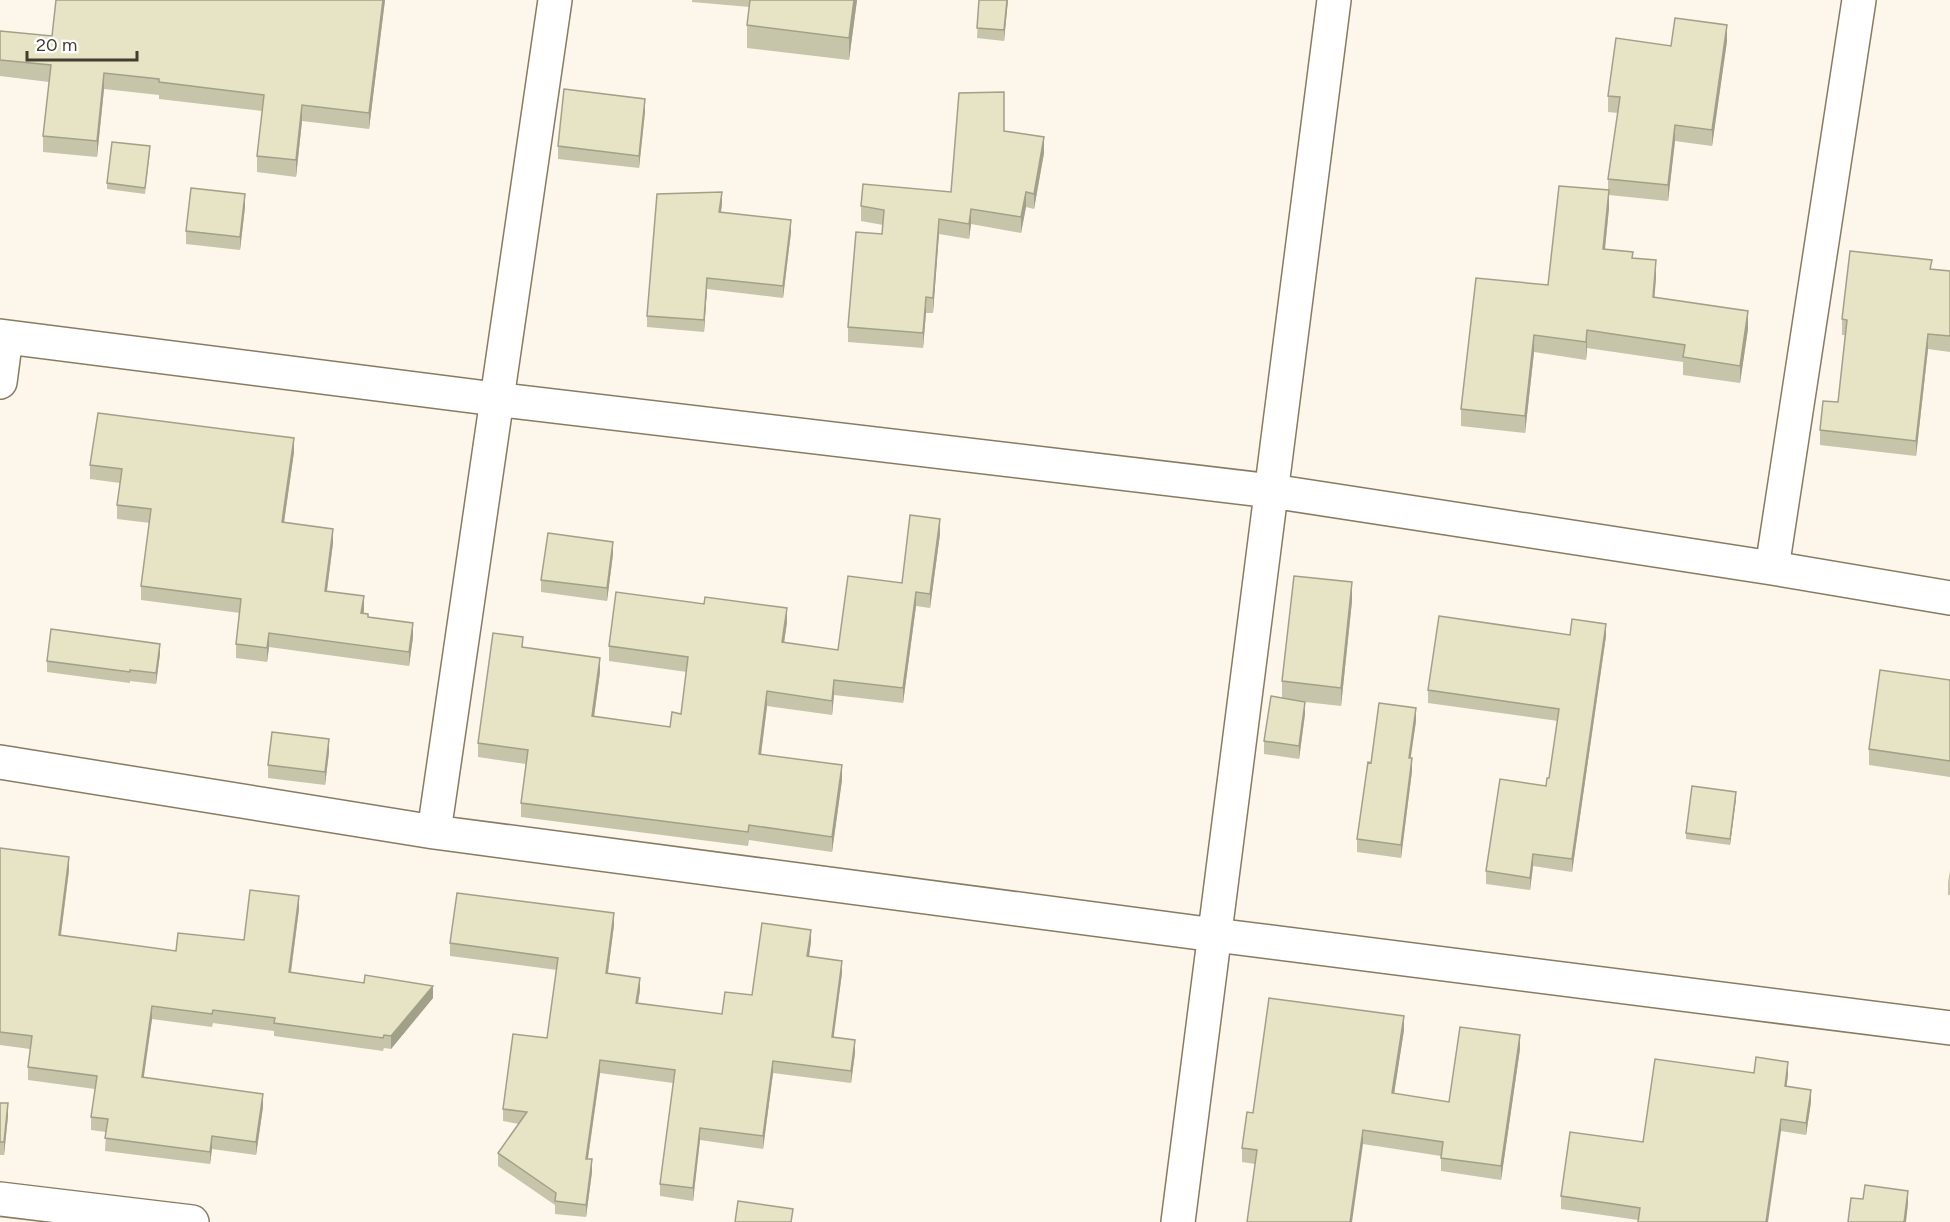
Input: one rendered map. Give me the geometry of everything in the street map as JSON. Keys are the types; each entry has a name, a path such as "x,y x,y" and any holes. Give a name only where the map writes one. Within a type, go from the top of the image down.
{"street":[{"path":"434,832 495,399 555,0"},
{"path":"1178,1222 1334,0"},
{"path":"1772,568 1859,0"},
{"path":"0,382 3,336 495,399 1272,491 1772,568 1950,598"},
{"path":"0,762 434,832 1215,936 1950,1028"},
{"path":"0,1199 192,1222"}],"building":[{"path":"56,0 383,0 369,113 302,105 296,160 257,156 264,95 104,73 97,141 43,136 51,65 0,60 0,31 52,36"},
{"path":"750,0 854,0 849,38 747,25"},
{"path":"979,0 1007,0 1004,30 977,28"},
{"path":"1675,18 1727,25 1712,130 1675,125 1668,185 1608,179 1620,97 1608,96 1616,38 1671,46"},
{"path":"564,89 645,99 639,156 558,146"},
{"path":"1004,92 1004,131 1044,137 1034,194 1026,192 1021,217 971,209 969,224 939,219 933,298 926,297 923,333 848,327 856,232 882,234 884,210 861,206 863,184 951,192 959,93"},
{"path":"112,142 150,146 145,188 107,183"},
{"path":"1559,186 1609,190 1603,249 1633,252 1632,258 1656,260 1653,297 1748,311 1740,366 1683,357 1685,345 1587,330 1586,342 1534,335 1525,416 1461,409 1476,278 1548,285"},
{"path":"191,188 245,194 240,237 186,231"},
{"path":"722,192 719,212 791,220 783,286 707,278 704,320 647,316 657,194"},
{"path":"1850,251 1932,260 1930,269 1950,271 1950,336 1928,334 1916,441 1820,430 1823,401 1838,402 1847,320 1842,319"},
{"path":"98,413 294,438 282,522 333,529 325,591 364,596 361,613 368,614 368,617 413,623 409,652 269,633 267,648 236,644 241,599 141,586 151,509 117,505 122,469 90,465"},
{"path":"910,515 940,519 930,594 916,592 903,688 834,680 832,701 767,691 759,754 842,765 832,837 749,825 748,832 521,803 528,750 478,743 493,633 523,637 522,647 600,658 592,716 670,727 672,712 681,714 688,657 609,646 616,592 704,604 705,597 787,608 782,642 838,650 848,576 902,583"},
{"path":"548,533 613,542 607,588 541,580"},
{"path":"1294,576 1352,582 1341,688 1282,681"},
{"path":"1439,616 1570,635 1572,619 1606,624 1572,859 1533,854 1530,878 1486,871 1500,779 1546,786 1559,709 1428,690"},
{"path":"51,629 160,644 156,673 130,670 130,672 47,661"},
{"path":"1880,670 1950,680 1950,761 1869,749"},
{"path":"1271,696 1305,702 1299,746 1264,741"},
{"path":"1379,703 1416,708 1401,845 1357,839"},
{"path":"272,732 329,739 325,772 268,765"},
{"path":"1692,786 1736,792 1730,839 1686,833"},
{"path":"0,848 69,857 59,935 176,951 178,933 244,940 250,890 299,896 289,972 364,983 365,975 433,986 391,1036 384,1035 383,1038 274,1023 275,1018 213,1010 212,1014 152,1006 142,1077 263,1094 256,1142 212,1136 210,1152 105,1138 108,1119 91,1117 97,1076 28,1067 32,1036 0,1032"},
{"path":"457,893 614,913 606,973 640,978 636,1003 722,1014 725,992 752,995 762,923 811,930 807,956 842,961 832,1037 855,1040 851,1071 773,1061 763,1136 700,1128 693,1188 660,1184 675,1070 600,1060 586,1159 592,1159 586,1205 555,1201 556,1193 498,1153 527,1112 503,1109 513,1034 547,1038 558,958 450,943"},
{"path":"1269,998 1404,1016 1392,1093 1449,1102 1460,1027 1520,1035 1501,1166 1441,1158 1443,1142 1363,1130 1350,1222 1247,1222 1257,1150 1242,1148 1247,1112 1253,1113"},
{"path":"1756,1057 1788,1062 1785,1086 1811,1090 1806,1123 1781,1119 1766,1222 1638,1222 1640,1208 1561,1196 1570,1132 1643,1142 1655,1059 1754,1073"},
{"path":"0,1103 8,1103 4,1142 0,1142"},
{"path":"1865,1185 1908,1191 1904,1222 1848,1222 1851,1198 1863,1199"},
{"path":"738,1201 793,1209 791,1222 735,1222"}]}
